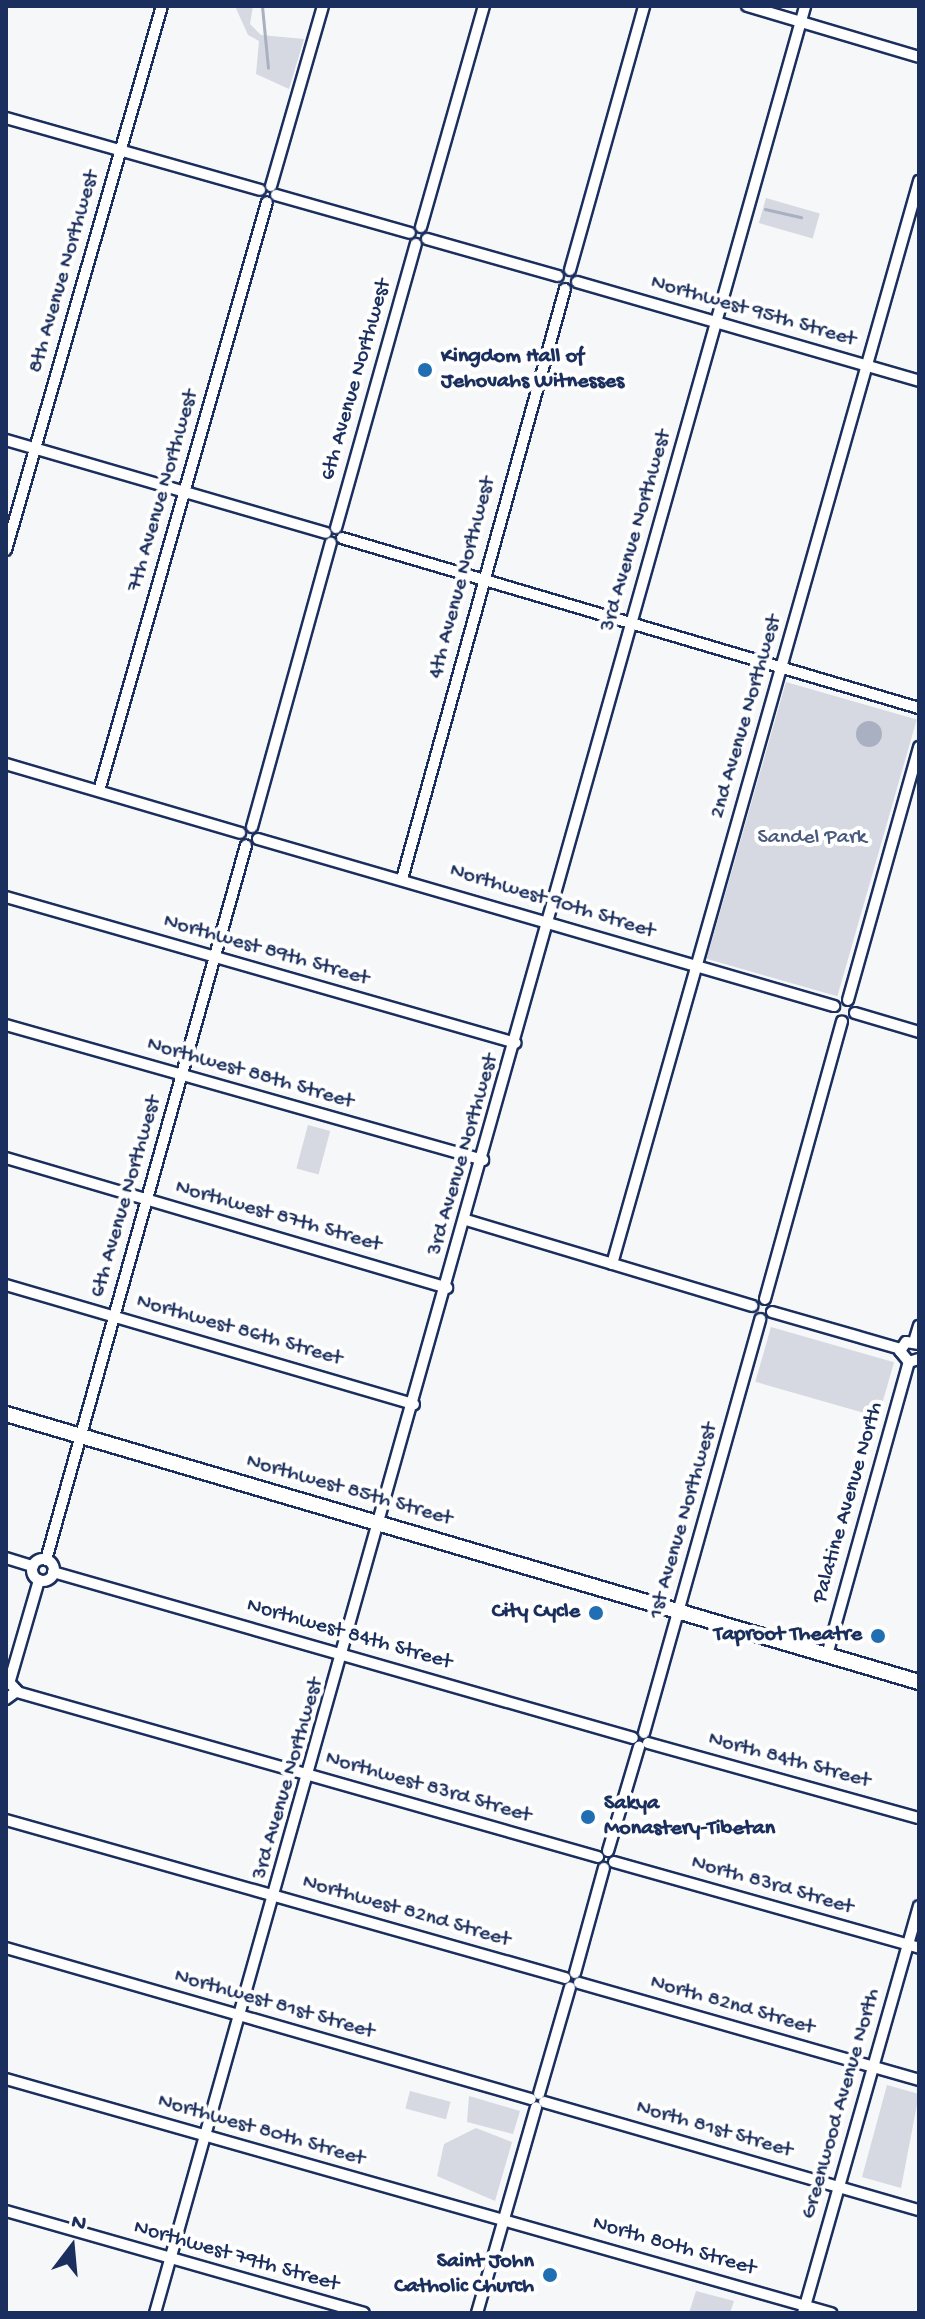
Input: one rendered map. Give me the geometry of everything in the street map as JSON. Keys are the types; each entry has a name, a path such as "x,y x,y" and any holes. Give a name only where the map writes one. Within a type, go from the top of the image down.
{"main road":[{"name":"Northwest 85th Street","path":"6,1414 919,1682"}],"street":[{"name":"8th Avenue Northwest","path":"6,550 162,6"},
{"name":"7th Avenue Northwest","path":"99,791 323,6"},
{"path":"427,239 421,227 484,6"},
{"path":"558,276 565,289 577,282 570,270 644,6"},
{"path":"747,6 919,57"},
{"name":"3rd Avenue Northwest","path":"155,2313 345,1655 805,6"},
{"path":"6,118 410,233 421,227"},
{"name":"2nd Avenue Northwest","path":"612,1264 919,181"},
{"path":"410,233 416,244 427,239 558,276 570,270"},
{"name":"6th Avenue Northwest","path":"252,827 416,244"},
{"name":"Northwest 95th Street","path":"577,282 919,381"},
{"name":"4th Avenue Northwest","path":"402,879 565,289"},
{"path":"6,440 783,666 919,710"},
{"path":"919,747 848,1000 855,1013 919,1032"},
{"path":"6,764 240,833 252,827 258,839 246,845 240,833"},
{"name":"Northwest 90th Street","path":"258,839 834,1006"},
{"name":"6th Avenue Northwest","path":"46,1560 246,845"},
{"name":"Northwest 89th Street","path":"6,897 516,1043"},
{"path":"842,1021 834,1006 848,1000"},
{"path":"855,1013 842,1021 765,1299 772,1312 901,1349 914,1361"},
{"name":"Northwest 88th Street","path":"6,1025 483,1160"},
{"name":"Northwest 87th Street","path":"6,1158 447,1288"},
{"path":"466,1220 752,1306 760,1319 772,1312"},
{"name":"Northwest 86th Street","path":"6,1285 414,1404"},
{"path":"752,1306 765,1299"},
{"name":"1st Avenue Northwest","path":"603,1854 679,1612 760,1319"},
{"path":"901,1349 917,1343 919,1326"},
{"name":"Palatine Avenue North","path":"827,1655 914,1361"},
{"path":"6,1558 33,1566 46,1560 53,1572 39,1580"},
{"path":"6,1699 17,1692 8,1680 39,1580 33,1566"},
{"name":"Northwest 84th Street","path":"53,1572 641,1740"},
{"name":"Northwest 83rd Street","path":"17,1692 603,1854"},
{"name":"North 84th Street","path":"641,1740 919,1818"},
{"name":"Northwest 82nd Street","path":"6,1820 572,1980"},
{"path":"603,1854 614,1862 604,1868"},
{"path":"477,2313 604,1868 603,1854"},
{"name":"North 83rd Street","path":"614,1862 913,1947"},
{"name":"Greenwood Avenue North","path":"804,2309 873,2067 913,1947 919,1906"},
{"name":"Northwest 81st Street","path":"6,1948 538,2100"},
{"name":"North 82nd Street","path":"572,1980 919,2080"},
{"name":"Northwest 80th Street","path":"6,2079 505,2220"},
{"name":"North 81st Street","path":"538,2100 919,2210"},
{"name":"Northwest 79th Street","path":"6,2211 364,2313"},
{"name":"North 80th Street","path":"505,2220 804,2309 831,2313"}],"green space":[{"path":"235,6 253,6 250,24 261,35 304,39 289,89 256,74 259,41 248,35"},
{"path":"766,198 820,213 813,238 759,223"},
{"name":"Sandel Park","path":"786,682 917,719 837,996 707,959"},
{"path":"308,1125 330,1131 319,1174 296,1168"},
{"path":"771,1327 894,1362 878,1417 755,1382"},
{"path":"887,2085 919,2094 901,2188 862,2177"},
{"path":"410,2091 451,2102 446,2119 405,2108"},
{"path":"469,2096 520,2111 513,2134 467,2122"},
{"path":"476,2128 512,2142 495,2201 437,2176 444,2144"},
{"path":"696,2291 734,2301 730,2313 689,2313"}],"water":[{"path":"869,721 878,725 882,734 878,743 869,747 860,743 856,734 860,725"}],"waterway":[{"path":"262,6 268,68"},
{"path":"765,209 801,217"}],"place":[{"name":"Kingdom Hall of Jehovahs Witnesses","path":"425,370"},
{"name":"City Cycle","path":"596,1613"},
{"name":"Taproot Theatre","path":"878,1636"},
{"name":"Sakya Monastery-Tibetan","path":"588,1817"},
{"name":"Saint John Catholic Church","path":"550,2275"}]}
